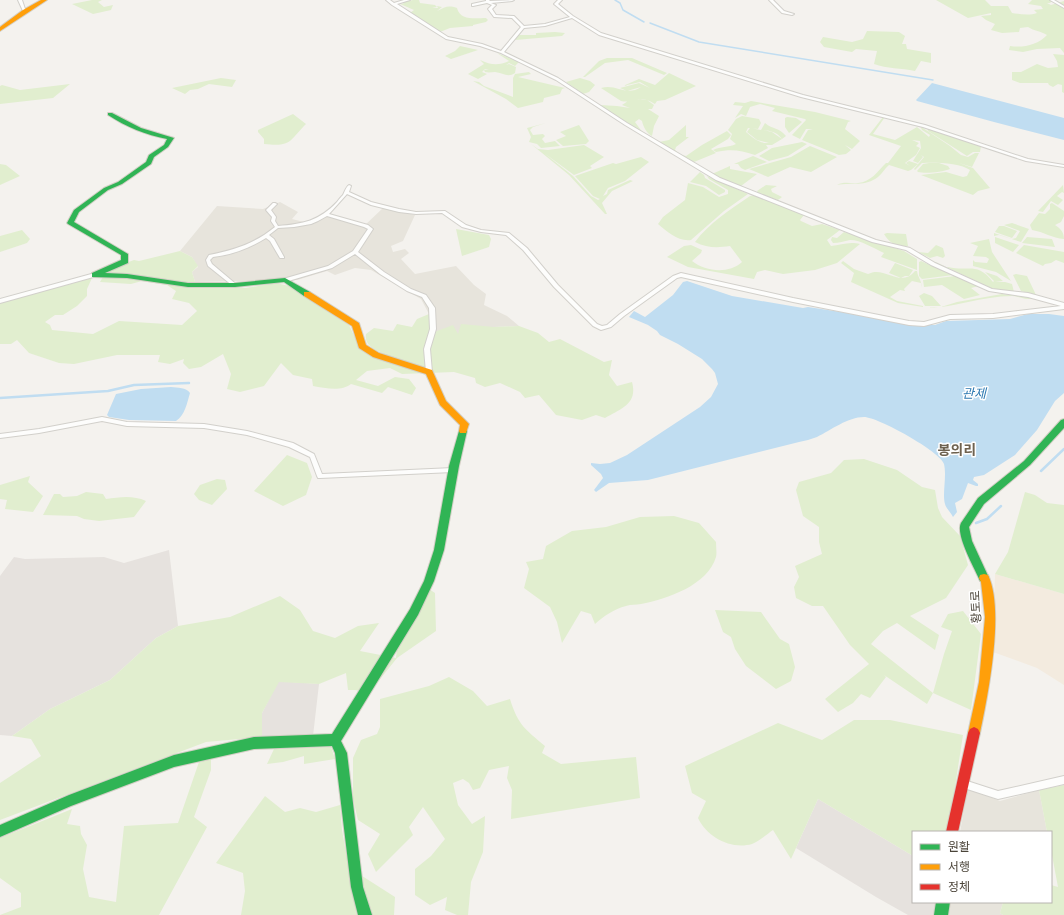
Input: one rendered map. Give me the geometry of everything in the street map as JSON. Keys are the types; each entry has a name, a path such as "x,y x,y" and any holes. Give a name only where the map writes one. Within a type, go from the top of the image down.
{"street":[{"path":"20,0 25,11"},
{"path":"0,29 25,11 45,0"},
{"path":"388,0 447,38 502,52 557,79 626,124 718,179 874,241 908,249 933,264 991,290 1028,295 1064,306"},
{"path":"393,4 408,0"},
{"path":"473,5 488,1 512,0"},
{"path":"551,0 572,17 600,34 802,96 924,126 1027,160 1064,166"},
{"path":"556,4 560,0"},
{"path":"771,0 781,11 792,14"},
{"path":"1052,0 1064,7"},
{"path":"488,1 494,5 490,9 495,16 513,17 523,26 546,25 572,17"},
{"path":"502,52 523,26"},
{"path":"0,301 95,275 125,261 124,254 70,223 76,210 106,189 120,183 149,163 151,156 171,141 171,138 147,134 123,124 110,114"},
{"path":"235,285 210,265 208,260 211,256 231,253 267,236 277,227 306,225 328,215 347,193 349,186"},
{"path":"347,193 357,195 373,204 405,213 425,214 443,212 464,226 481,231 507,234 525,249 556,286 595,325 601,328 609,326 675,277 681,275 924,324 950,317 993,316 1064,306"},
{"path":"275,204 268,210 274,217 273,221 277,227"},
{"path":"95,275 127,276 188,285 235,285 285,280 330,267 355,252 371,229 366,226 328,215"},
{"path":"267,236 272,240 282,257"},
{"path":"335,740 401,632 431,579 441,546 441,535 453,470 465,424 443,403 429,372 427,349 433,329 432,308 424,296 409,290 382,273 355,252"},
{"path":"285,280 356,324 362,346 376,355 429,372"},
{"path":"0,436 39,431 102,419 126,424 196,426 247,433 291,445 312,456 320,476 453,470"},
{"name":"황토로","path":"952,831 964,784 985,682 990,617 986,582 967,541 964,526 981,501 1027,463 1064,422"},
{"path":"0,831 69,801 174,761 254,743 335,740"},
{"path":"335,740 341,753 357,887 365,915"},
{"path":"964,784 998,795 1064,780"},
{"path":"941,915 943,903"}],"shaded area":[{"path":"280,202 298,212 292,219 304,222 323,215 364,226 383,208 415,215 403,241 391,246 393,252 405,249 409,253 401,259 415,274 456,266 474,285 486,294 484,305 507,316 519,326 494,327 458,334 429,334 429,314 421,299 371,270 355,268 335,275 327,271 297,280 195,282 192,272 198,267 192,257 180,251 217,206 263,209"},
{"path":"169,550 178,626 156,638 110,680 50,709 12,736 0,735 0,576 14,557 25,559 104,557 124,563"},
{"path":"995,574 1064,594 1064,685 1037,668 993,652"},
{"path":"278,681 319,684 313,736 262,737 262,713"},
{"path":"968,788 1000,801 1039,790 1047,831 960,831"},
{"path":"818,799 912,855 912,903 936,903 933,915 908,915 796,848"},
{"path":"947,903 1003,903 1000,913 1003,915 947,915"}],"green space":[{"path":"92,0 102,0 98,2 104,7 113,5 111,10 93,14 72,4"},
{"path":"419,0 420,3 435,5 437,7 432,8 438,8 437,6 442,7 437,11 442,8 454,7 457,8 461,15 465,17 486,18 488,20 473,26 450,28 440,32 410,13 414,10 398,3 404,4 401,2"},
{"path":"936,0 985,0 991,6 1008,6 1012,13 1028,15 1037,13 1034,10 1043,9 1041,6 1028,4 1032,0 1050,0 1052,1 1047,3 1051,5 1064,1 1064,53 1060,48 1037,49 1023,52 1009,50 1010,46 1020,47 1030,45 1047,35 1028,27 1020,28 1019,32 1002,33 991,30 995,24 981,16 991,15 991,13 968,18"},
{"path":"867,31 899,32 905,36 902,44 906,44 907,49 931,53 931,63 921,61 915,71 884,67 874,64 877,51 856,49 852,52 824,47 820,42 823,37 852,42 863,39"},
{"path":"536,33 565,33 562,36 515,40 518,35 536,35"},
{"path":"460,46 478,50 451,59 445,56 455,51"},
{"path":"497,53 519,62 515,66 509,63 506,65 509,64 516,67 515,73 510,75 485,72 484,70 482,72 487,74 478,79 468,74 484,64 480,60 494,64 501,64 509,61"},
{"path":"1053,54 1064,55 1064,93 1062,92 1062,85 1058,84 1053,87 1048,83 1020,83 1012,80 1012,72 1021,72 1037,64 1048,68 1058,67 1057,61"},
{"path":"607,58 632,58 667,73 664,75 628,60 605,63 583,77 599,61"},
{"path":"529,72 531,74 518,77 565,88 562,89 560,94 544,98 543,102 518,108 506,99 473,81 479,82 484,86 513,97 513,78 515,74"},
{"path":"669,73 696,86 665,100 657,101 655,104 644,99 626,102 621,101 601,88 611,87 625,90 620,88 639,83 650,88 640,82 623,86 639,79 655,85"},
{"path":"221,78 236,80 232,87 209,84 198,89 190,90 185,94 172,88"},
{"path":"580,78 590,81 595,85 589,92 583,94 566,82"},
{"path":"70,84 53,98 0,104 0,86 2,85 20,90"},
{"path":"640,99 647,100 654,105 652,109 648,109 659,116 654,126 652,136 647,132 642,121 639,119 635,122 643,133 600,105 630,108 622,105 628,101"},
{"path":"751,101 815,112 851,121 848,122 845,129 860,141 852,149 845,145 851,150 846,154 839,155 802,140 808,130 813,129 806,129 800,139 792,135 806,120 805,119 772,111 775,108 760,104 750,107 746,116 741,114 735,118 743,106 733,105 735,102 745,103"},
{"path":"293,114 306,124 293,139 280,145 264,144 264,139 258,130"},
{"path":"742,116 759,119 761,123 758,129 752,128 761,130 765,123 781,131 786,136 782,139 772,145 766,145 768,148 755,155 736,150 716,152 713,150 736,144 730,139 732,134 728,130 736,119","holes":["748,128 750,128 747,132 757,140 746,132","763,130 774,132 782,139 772,132"]},
{"path":"883,117 885,117 873,134 895,140 917,127 929,137 930,135 922,130 920,126 961,155 968,157 975,153 979,153 972,167 959,163 973,168 990,188 978,191 973,195 921,175 946,172 963,177 967,176 970,170 954,164 922,163 915,170 914,169 924,157 921,155 923,157 918,163 913,161 921,148 920,141 912,140 919,143 916,146 920,148 916,155 905,163 910,166 906,163 909,161 918,164 911,170 908,171 889,165 878,177 868,182 837,185 843,183 867,181 886,163 888,163 901,146 869,135"},
{"path":"785,118 796,118 802,122 789,133 785,127"},
{"path":"546,123 533,127 530,130 533,135 543,134 545,136 542,139 545,143 555,141 560,146 541,148 537,144 529,142 531,137 527,128"},
{"path":"579,125 589,141 586,144 563,146 556,140 566,136 560,132"},
{"path":"686,125 686,137 689,137 676,147 675,150 680,154 659,142 669,140"},
{"path":"927,128 981,146 980,152 973,152 967,156 928,131"},
{"path":"727,131 731,135 728,139 711,149 716,153 694,162 682,155 686,156"},
{"path":"802,142 807,144 788,156 769,161 759,156 772,148"},
{"path":"531,144 538,149 548,150 584,145 604,157 590,166 592,168 574,175 544,153 573,176 591,196 598,200 600,199 593,196 575,176 613,163 616,164 641,157 649,162 625,181 608,188 603,196 607,194 608,190 630,180 633,181 612,191 602,203 607,214 605,214 569,175"},
{"path":"810,146 837,157 811,172 790,167 768,177 749,169 791,157"},
{"path":"753,156 767,162 745,170 738,164 734,164"},
{"path":"939,163 948,166 950,169 930,173 921,173 917,171 923,164"},
{"path":"0,164 6,165 20,176 0,185"},
{"path":"730,166 730,169 757,174 741,186 712,174"},
{"path":"700,172 705,178 725,190 725,192 719,195 706,186 690,182"},
{"path":"707,176 748,194 724,211 691,240 678,238 658,224 663,217 685,200 688,183 703,187 719,197 728,194 728,190 709,179"},
{"path":"766,185 777,186 771,189 772,192 782,197 778,200 758,193 757,191"},
{"path":"1063,185 1064,193 1062,192 1057,196 1063,200 1058,205 1051,201 1043,212 1038,211"},
{"path":"754,195 804,215 800,220 812,226 822,224 840,230 827,240 831,246 849,243 860,244 837,263 815,270 783,274 765,270 757,272 754,279 688,267 667,257 684,246 691,245 702,250 701,253 692,261 698,265 717,270 724,270 737,266 742,262 730,246 712,247 695,242 721,217 750,196"},
{"path":"1052,203 1064,211 1064,216 1061,222 1055,225 1061,230 1064,239 1032,230 1030,225 1039,213 1045,214 1050,209 1050,204"},
{"path":"1012,223 1029,229 1021,242 999,235 994,236 994,233 1012,239 1016,238 1020,231 1004,225"},
{"path":"999,226 1004,226 1017,231 1012,238 995,232"},
{"path":"456,229 489,235 491,239 489,247 462,256"},
{"path":"22,230 30,239 27,243 0,252 0,236"},
{"path":"844,232 904,251 917,259 917,270 881,257 884,253 858,241 850,240 833,243 831,240 832,237 837,238"},
{"path":"884,234 906,234 908,246 900,246 891,242"},
{"path":"995,237 1019,245 1013,252 995,243"},
{"path":"1027,237 1052,239 1055,247 1022,243"},
{"path":"989,239 992,252 1011,281 996,272 973,266 973,260 975,262 987,263 989,259 986,257 973,256 978,246 970,243"},
{"path":"936,245 943,248 945,256 943,258 937,256 930,258 918,252 928,253"},
{"path":"1024,245 1064,252 1064,263 1056,260 1043,266 1016,253"},
{"path":"180,251 192,257 198,266 192,272 195,282 181,285 246,288 276,283 289,286 349,325 360,348 386,355 375,350 369,345 366,334 374,328 393,331 397,324 412,327 417,319 429,314 429,334 453,325 458,334 461,324 494,327 519,326 538,333 549,342 560,339 604,362 612,360 609,375 617,386 632,382 633,396 627,405 605,418 596,415 582,420 556,415 539,395 525,398 520,392 500,383 485,387 476,383 475,378 454,372 402,374 390,368 367,371 356,380 378,386 395,377 409,379 416,388 412,395 388,387 382,393 351,384 338,389 313,386 312,379 293,375 281,363 264,386 240,392 227,389 231,374 223,354 201,367 189,369 183,363 184,359 170,364 158,362 160,355 117,355 74,364 59,363 29,353 17,340 11,344 0,344 0,303 92,278 87,289 87,296 77,306 63,315 55,315 45,322 50,325 52,330 93,334 119,321 182,325 197,311 189,303 172,299 176,291 167,285 142,281 131,284 100,282 107,270 134,260 139,261"},
{"path":"843,261 854,269 868,274 880,272 904,278 917,271 921,283 912,281 904,289 905,291 900,290 890,297 897,301 923,307 898,303 851,282 854,273 841,263"},
{"path":"921,261 953,275 922,279 919,276 919,262"},
{"path":"895,263 913,270 909,276 901,278 889,273"},
{"path":"945,266 977,269 993,282 994,281 985,272 997,276 1003,281 995,282 1012,284 1014,292 991,288"},
{"path":"1016,274 1027,276 1036,295 1021,291 1013,275"},
{"path":"955,276 979,286 971,288 980,295 964,299 942,285 924,287 923,280"},
{"path":"924,293 932,296 941,306 925,306 919,296"},
{"path":"1002,294 1033,298 1028,299 1015,296 990,298 942,307 957,302"},
{"path":"287,455 307,463 312,477 306,495 283,506 254,491"},
{"path":"864,459 897,470 922,487 935,490 938,508 942,517 960,536 968,565 946,598 910,616 939,635 935,650 897,623 883,631 871,644 933,693 927,704 884,675 886,677 870,698 861,694 853,703 838,712 825,699 869,664 850,645 823,606 812,606 796,598 794,587 799,577 795,566 822,554 819,542 819,527 803,516 796,490 799,482 831,473 844,460"},
{"path":"30,476 28,482 43,496 33,512 5,509 7,500 0,499 0,485"},
{"path":"217,479 225,480 227,489 212,505 199,500 194,494 200,485"},
{"path":"86,492 103,494 106,499 131,497 146,501 134,517 99,521 84,519 77,516 43,515 54,494 60,494 63,497 77,496"},
{"path":"1025,492 1035,495 1047,503 1064,505 1064,594 995,574 1008,552"},
{"path":"674,516 699,523 716,542 716,557 712,567 705,575 696,583 674,594 651,602 630,605 617,609 609,613 595,624 591,614 581,611 562,643 557,622 550,607 524,588 529,569 526,562 543,559 546,546 572,531 606,527 640,517"},
{"path":"429,589 435,593 436,631 397,658 369,693 348,690 346,673 319,684 279,682 262,713 262,737 206,742 0,820 0,783 41,756 31,739 12,736 50,709 110,680 156,638 178,626 230,617 280,596 300,610 313,631 335,638 358,626 379,623 360,651 396,658 397,648"},
{"path":"715,610 761,612 780,639 789,644 795,667 791,681 776,689 746,666 735,649 731,637 723,632"},
{"path":"963,611 981,634 971,710 933,693 952,631 941,627 948,614"},
{"path":"449,677 473,691 487,706 510,699 519,721 545,746 542,753 561,764 636,757 640,798 511,819 512,790 507,778 509,766 489,770 480,788 473,790 469,783 463,779 453,783 458,805 472,824 485,816 483,852 471,882 468,915 457,915 445,910 447,897 430,905 415,895 415,869 431,856 445,839 423,807 409,827 413,835 376,872 368,854 380,834 358,820 353,799 353,758 361,740 377,734 380,727 380,699 429,686"},
{"path":"854,720 890,720 963,735 948,831 912,831 912,855 818,799 791,859 773,830 752,844 736,845 720,840 707,831 702,825 698,818 706,801 692,793 685,766 778,723 822,740"},
{"path":"331,747 335,759 304,764 304,756 283,762 267,764 274,749"},
{"path":"211,759 211,770 194,817 207,827 159,915 0,915 21,907 21,893 0,878 0,838 72,809 67,824 80,826 81,834 87,845 83,869 89,897 116,902 124,826 178,823 199,762"},
{"path":"1064,785 1064,915 1003,915 1000,913 1003,903 1052,903 1052,885 1058,887 1052,855 1052,831 1047,831 1039,790"},
{"path":"265,796 285,812 300,808 316,812 340,805 342,830 357,915 241,915 245,891 243,873 216,863"},
{"path":"359,874 395,897 394,915 371,915"}],"water":[{"path":"932,83 1064,118 1064,140 917,101 916,100"},
{"name":"관제","path":"687,281 732,296 803,308 808,307 927,325 935,325 946,321 1010,319 1028,314 1064,316 1064,393 1055,401 1037,430 1015,455 984,475 974,477 973,480 978,484 978,486 968,483 962,499 955,503 957,512 953,517 946,507 944,500 945,469 944,464 940,459 908,436 882,423 864,417 846,421 817,437 806,441 648,480 609,483 596,492 594,490 603,478 601,474 591,465 591,463 610,463 627,455 700,407 711,397 718,384 715,373 702,359 660,335 648,325 629,317 634,311 645,317 673,295 683,282"},
{"path":"171,387 184,389 190,393 184,412 176,421 129,420 109,417 107,415 116,394 141,389"}],"waterway":[{"path":"615,0 620,3 623,10 644,22"},
{"path":"650,23 699,42 933,80"},
{"path":"0,398 108,391 134,385 189,383"},
{"path":"1041,471 1064,449"},
{"path":"976,523 987,519 1001,506"}],"traffic: fast":[{"path":"110,114 124,123 139,129 171,138 166,146 151,156 149,163 120,183 106,189 76,211 70,223 124,254 125,261 95,275 127,276 188,285 235,285 285,280 307,294"},
{"path":"984,578 967,541 964,526 981,501 1027,463 1064,422"},
{"path":"335,740 414,612 429,581 439,550 454,466 463,431"},
{"path":"0,831 69,801 174,761 254,743 335,740 341,753 357,887 365,915"},
{"path":"941,915 943,903"}],"traffic: slow":[{"path":"0,29 25,11 45,0"},
{"path":"307,294 356,325 362,346 376,355 429,372 443,403 465,424 463,431"},
{"path":"974,733 985,682 990,617 986,582 984,578"}],"traffic: jam":[{"path":"952,831 974,733"}],"district":[{"name":"봉의리","path":"957,450"}]}
